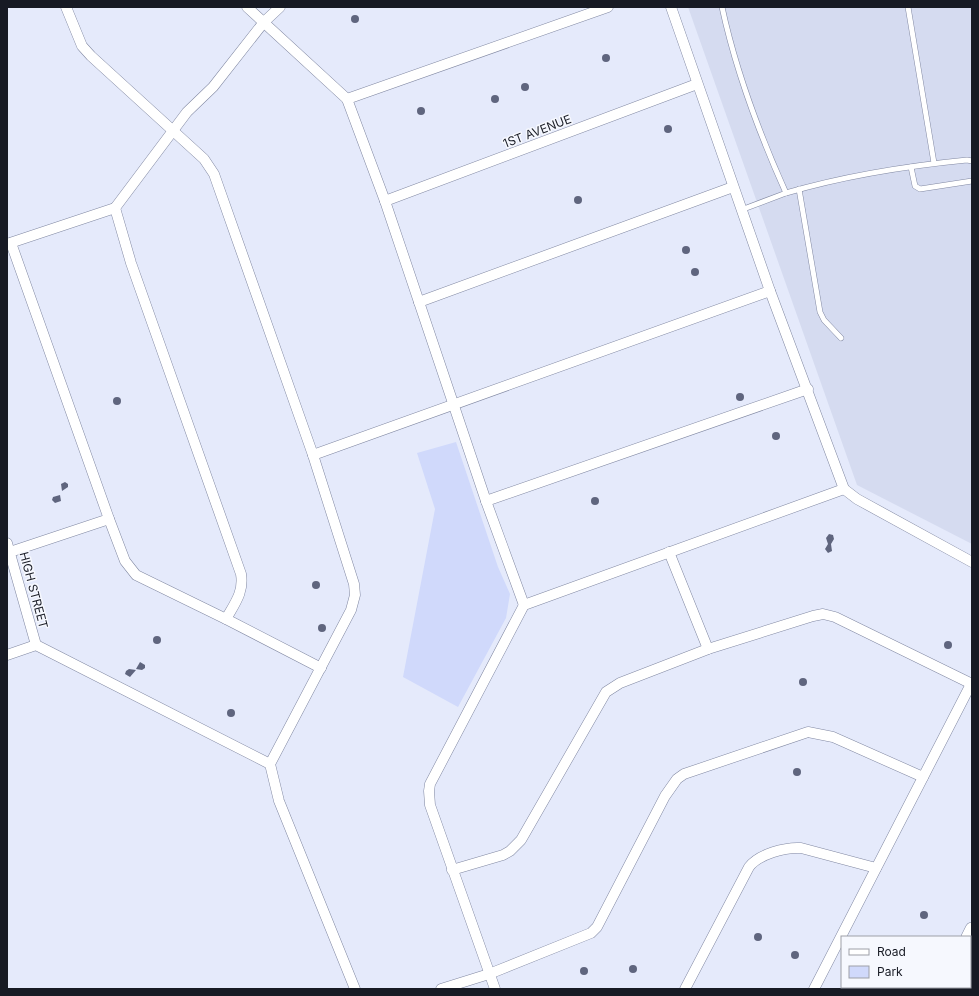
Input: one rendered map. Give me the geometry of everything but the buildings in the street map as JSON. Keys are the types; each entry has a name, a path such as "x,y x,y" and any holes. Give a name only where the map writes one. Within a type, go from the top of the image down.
{"street":[{"path":"66,7 82,46 204,160 214,174 313,454 354,584 355,595 351,610 270,764 279,800 355,989"},
{"path":"247,7 347,99 386,201 486,501 524,605"},
{"path":"280,7 264,22 213,87 187,112 115,208 9,243 125,561 136,575 321,668"},
{"path":"347,99 608,7"},
{"path":"671,7 770,291 808,389 844,489 857,499 972,562"},
{"name":"1ST AVENUE","path":"386,201 697,84"},
{"path":"420,302 733,187"},
{"path":"115,208 131,263 241,574 243,582 241,594 226,619"},
{"path":"313,454 454,406 770,291"},
{"path":"486,501 808,389"},
{"path":"495,989 430,805 429,790 430,784 524,605 844,489"},
{"path":"9,547 109,519"},
{"name":"HIGH STREET","path":"9,547 36,645"},
{"path":"670,552 708,649"},
{"path":"452,870 510,851 521,840 606,692 620,683 708,649 803,618 823,614 835,617 972,684 841,936"},
{"path":"7,655 36,645 270,764"},
{"path":"441,989 489,974 585,937 597,927 665,796 677,779 684,774 808,732 833,737 923,777"},
{"path":"685,989 749,867 758,859 792,847 801,848 876,868"},
{"path":"814,989 841,936"}],"lane":[{"path":"722,7 731,46 753,113 786,193"},
{"path":"908,7 934,163"},
{"path":"741,210 786,193 824,183 934,163 967,160 972,161"},
{"path":"911,167 915,186 920,190 972,181"},
{"path":"799,189 818,306 824,320 841,338"}],"shaded area":[{"path":"688,7 972,7 972,544 857,485"}],"green space":[{"path":"456,442 498,567 510,594 506,618 458,707 403,677 435,509 417,453"}]}
